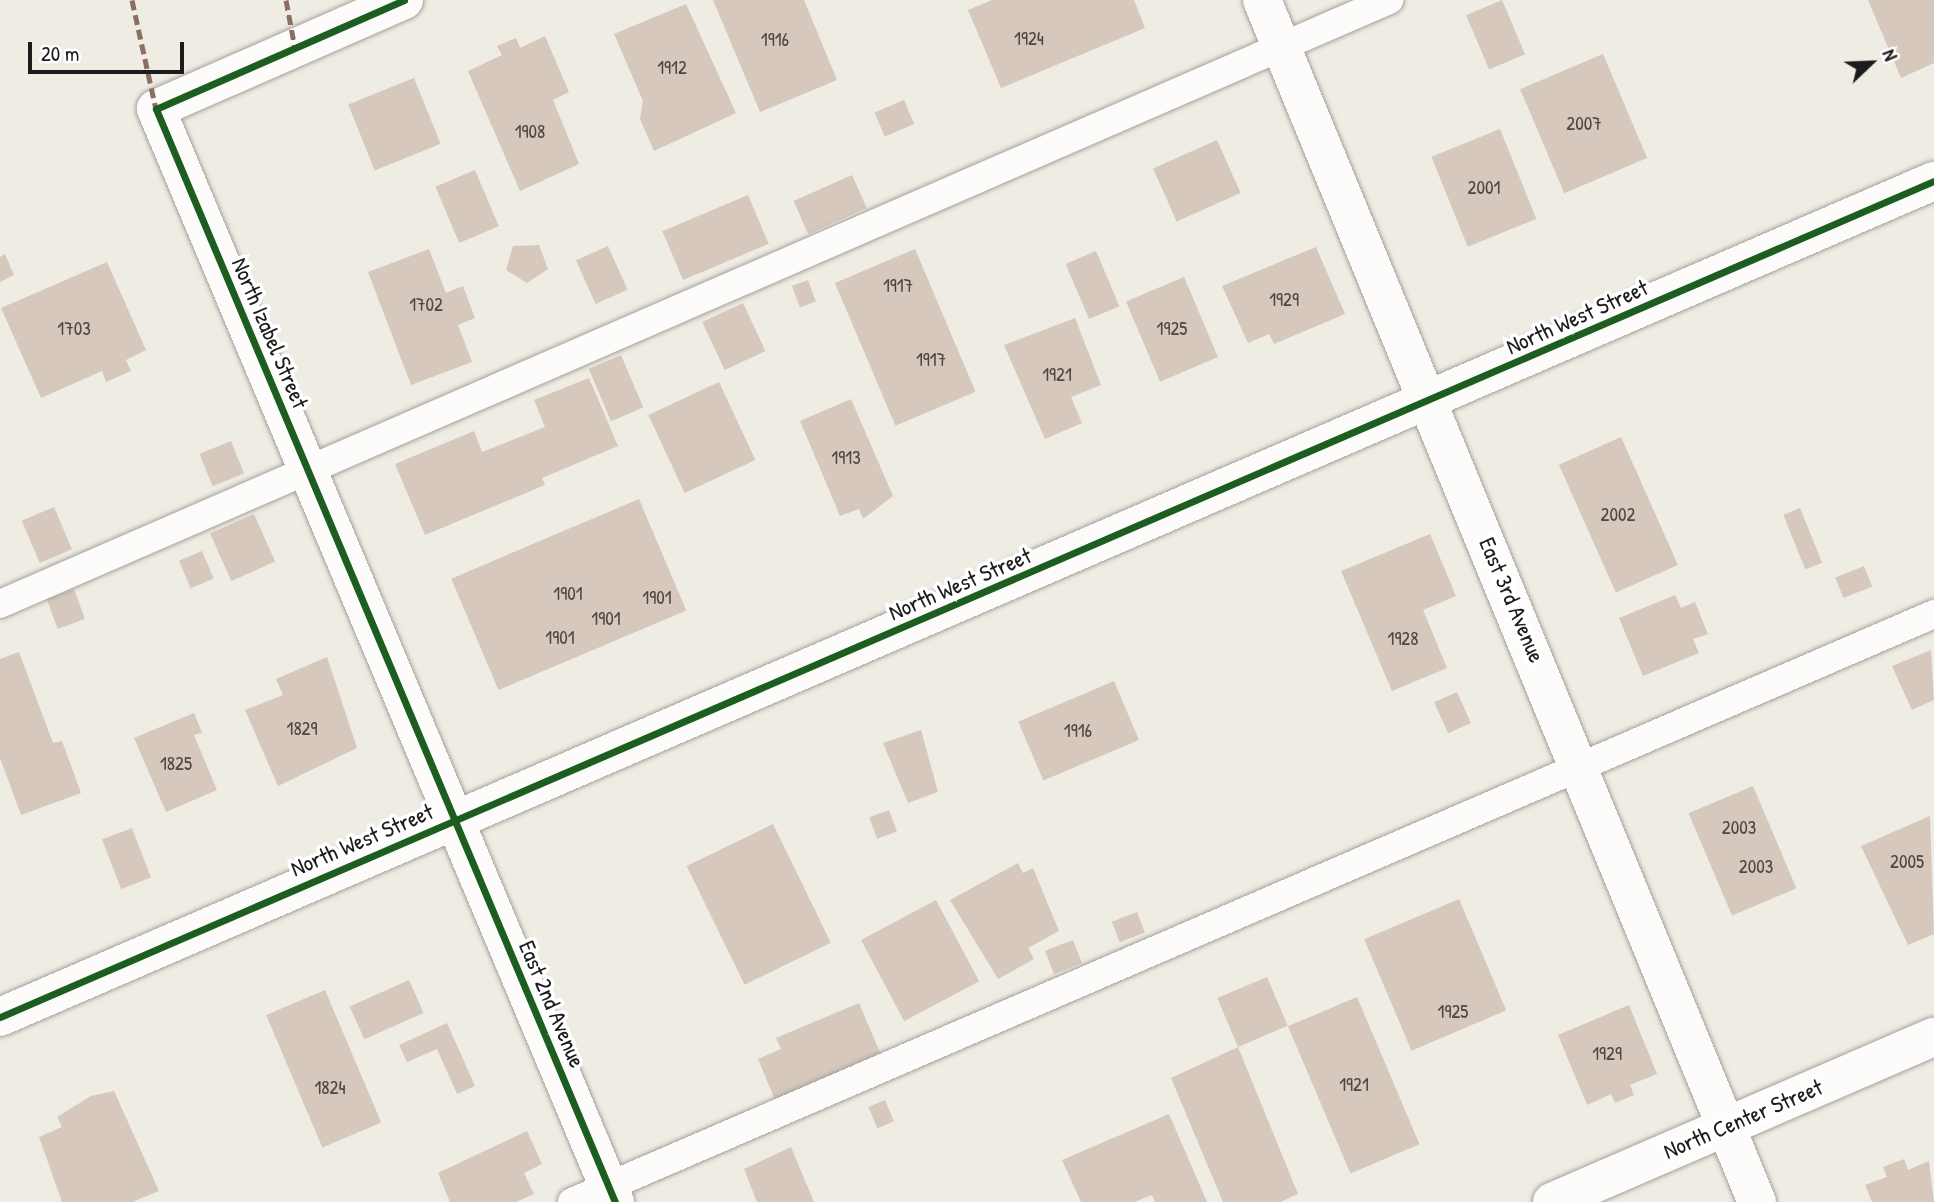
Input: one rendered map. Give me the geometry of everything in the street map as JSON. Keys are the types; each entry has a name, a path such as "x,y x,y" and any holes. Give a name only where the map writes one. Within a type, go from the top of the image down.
{"street":[{"name":"North Izabel Street","path":"404,0 156,109 454,822"},
{"name":"East 3rd Avenue","path":"1262,0 1582,768 1757,1202"},
{"name":"North West Street","path":"0,1017 1429,404 1934,181"},
{"name":"East 2nd Avenue","path":"454,822 612,1194"},
{"name":"North Center Street","path":"1552,1202 1934,1037"}],"lane":[{"path":"0,604 1389,0"},
{"path":"572,1202 612,1194 1934,614"}],"building":[{"path":"713,0 804,0 837,80 760,112"},
{"path":"992,0 1134,0 1145,28 1001,88 968,10"},
{"path":"1502,0 1525,54 1489,70 1466,15"},
{"path":"1868,0 1934,0 1934,63 1901,78"},
{"path":"686,4 736,113 654,151 640,119 643,101 614,34"},
{"path":"545,36 569,92 553,100 579,164 520,191 468,71 502,55 497,46 516,38 520,48"},
{"path":"1603,54 1647,158 1564,193 1520,89"},
{"path":"414,78 441,144 375,170 348,105"},
{"path":"904,100 914,124 885,136 875,113"},
{"path":"1500,129 1536,219 1468,247 1431,157"},
{"path":"1217,140 1241,193 1177,221 1153,168"},
{"path":"475,170 499,226 459,243 435,187"},
{"path":"852,175 867,208 808,234 794,201"},
{"path":"748,195 769,244 683,280 662,231"},
{"path":"539,245 548,269 527,283 506,270 513,246"},
{"path":"608,246 628,290 596,304 576,260"},
{"path":"1316,247 1345,314 1274,344 1269,334 1248,343 1222,286"},
{"path":"429,249 446,293 463,286 475,318 458,325 472,362 411,385 368,272"},
{"path":"915,249 976,392 895,426 835,283"},
{"path":"1096,251 1119,306 1089,319 1066,264"},
{"path":"5,254 14,275 0,282 0,257"},
{"path":"107,262 146,350 126,360 131,371 106,382 102,371 41,398 1,308"},
{"path":"1184,277 1218,357 1160,382 1126,302"},
{"path":"808,280 816,302 800,307 792,286"},
{"path":"743,303 765,351 725,370 702,322"},
{"path":"1075,318 1101,385 1071,397 1082,423 1045,439 1004,345"},
{"path":"621,355 643,407 611,421 589,369"},
{"path":"589,378 618,446 542,478 545,485 425,535 395,464 474,431 482,452 545,427 534,400"},
{"path":"719,382 755,460 685,493 648,415"},
{"path":"851,399 893,496 863,519 859,509 840,516 800,421"},
{"path":"1621,437 1678,565 1616,593 1559,465"},
{"path":"231,441 244,473 213,486 199,454"},
{"path":"639,499 686,610 498,690 451,579"},
{"path":"54,507 72,549 40,563 22,521"},
{"path":"1800,508 1822,563 1805,569 1783,515"},
{"path":"254,514 275,562 231,581 210,534"},
{"path":"1430,534 1456,596 1423,610 1447,668 1392,691 1341,571"},
{"path":"202,551 214,579 191,588 179,561"},
{"path":"1864,566 1872,586 1843,598 1835,578"},
{"path":"74,589 85,619 58,629 47,599"},
{"path":"1675,595 1681,608 1695,602 1708,634 1693,639 1699,653 1643,676 1619,618"},
{"path":"1931,650 1934,700 1912,710 1892,666"},
{"path":"19,652 53,743 62,741 81,793 21,815 0,758 0,659"},
{"path":"327,657 357,748 278,786 245,710 283,695 276,679"},
{"path":"1114,681 1139,740 1043,781 1018,722"},
{"path":"1457,692 1471,723 1448,733 1434,702"},
{"path":"194,713 202,733 194,735 217,790 166,812 134,738"},
{"path":"921,730 938,792 908,803 883,743"},
{"path":"1753,786 1796,888 1732,916 1689,813"},
{"path":"889,810 897,832 877,839 869,817"},
{"path":"1930,816 1934,934 1908,945 1861,846"},
{"path":"773,824 831,943 745,985 687,866"},
{"path":"132,828 151,877 121,889 102,839"},
{"path":"1018,863 1023,873 1033,868 1059,931 1028,948 1034,959 998,979 950,900"},
{"path":"1459,899 1506,1010 1411,1051 1364,939"},
{"path":"936,900 979,981 904,1021 861,940"},
{"path":"1137,912 1145,933 1120,942 1112,922"},
{"path":"1073,940 1082,963 1054,974 1045,951"},
{"path":"1267,977 1288,1026 1238,1047 1217,998"},
{"path":"409,980 424,1013 364,1039 350,1006"},
{"path":"325,990 381,1123 322,1148 266,1015"},
{"path":"1357,997 1420,1144 1350,1174 1288,1026"},
{"path":"859,1003 881,1055 775,1100 758,1059 781,1049 776,1038"},
{"path":"1629,1005 1657,1074 1630,1085 1634,1095 1615,1103 1611,1094 1587,1105 1558,1035"},
{"path":"447,1023 475,1086 457,1094 437,1049 407,1062 399,1045"},
{"path":"1238,1047 1298,1194 1280,1202 1223,1202 1171,1078"},
{"path":"114,1091 159,1191 132,1202 62,1202 39,1137 62,1127 57,1117 91,1096"},
{"path":"885,1100 894,1121 877,1128 868,1107"},
{"path":"1169,1114 1207,1202 1155,1202 1152,1195 1134,1202 1081,1202 1062,1160"},
{"path":"527,1131 542,1164 524,1173 534,1194 516,1202 450,1202 438,1173"},
{"path":"791,1147 814,1202 757,1202 744,1169"},
{"path":"1904,1159 1908,1170 1929,1161 1934,1202 1872,1202 1865,1185 1887,1177 1883,1167"}],"marked path":[{"path":"132,0 156,109"},
{"path":"286,0 295,48"}],"cycle path":[{"path":"404,0 156,109 615,1202"},
{"path":"0,1017 1934,181"}]}
